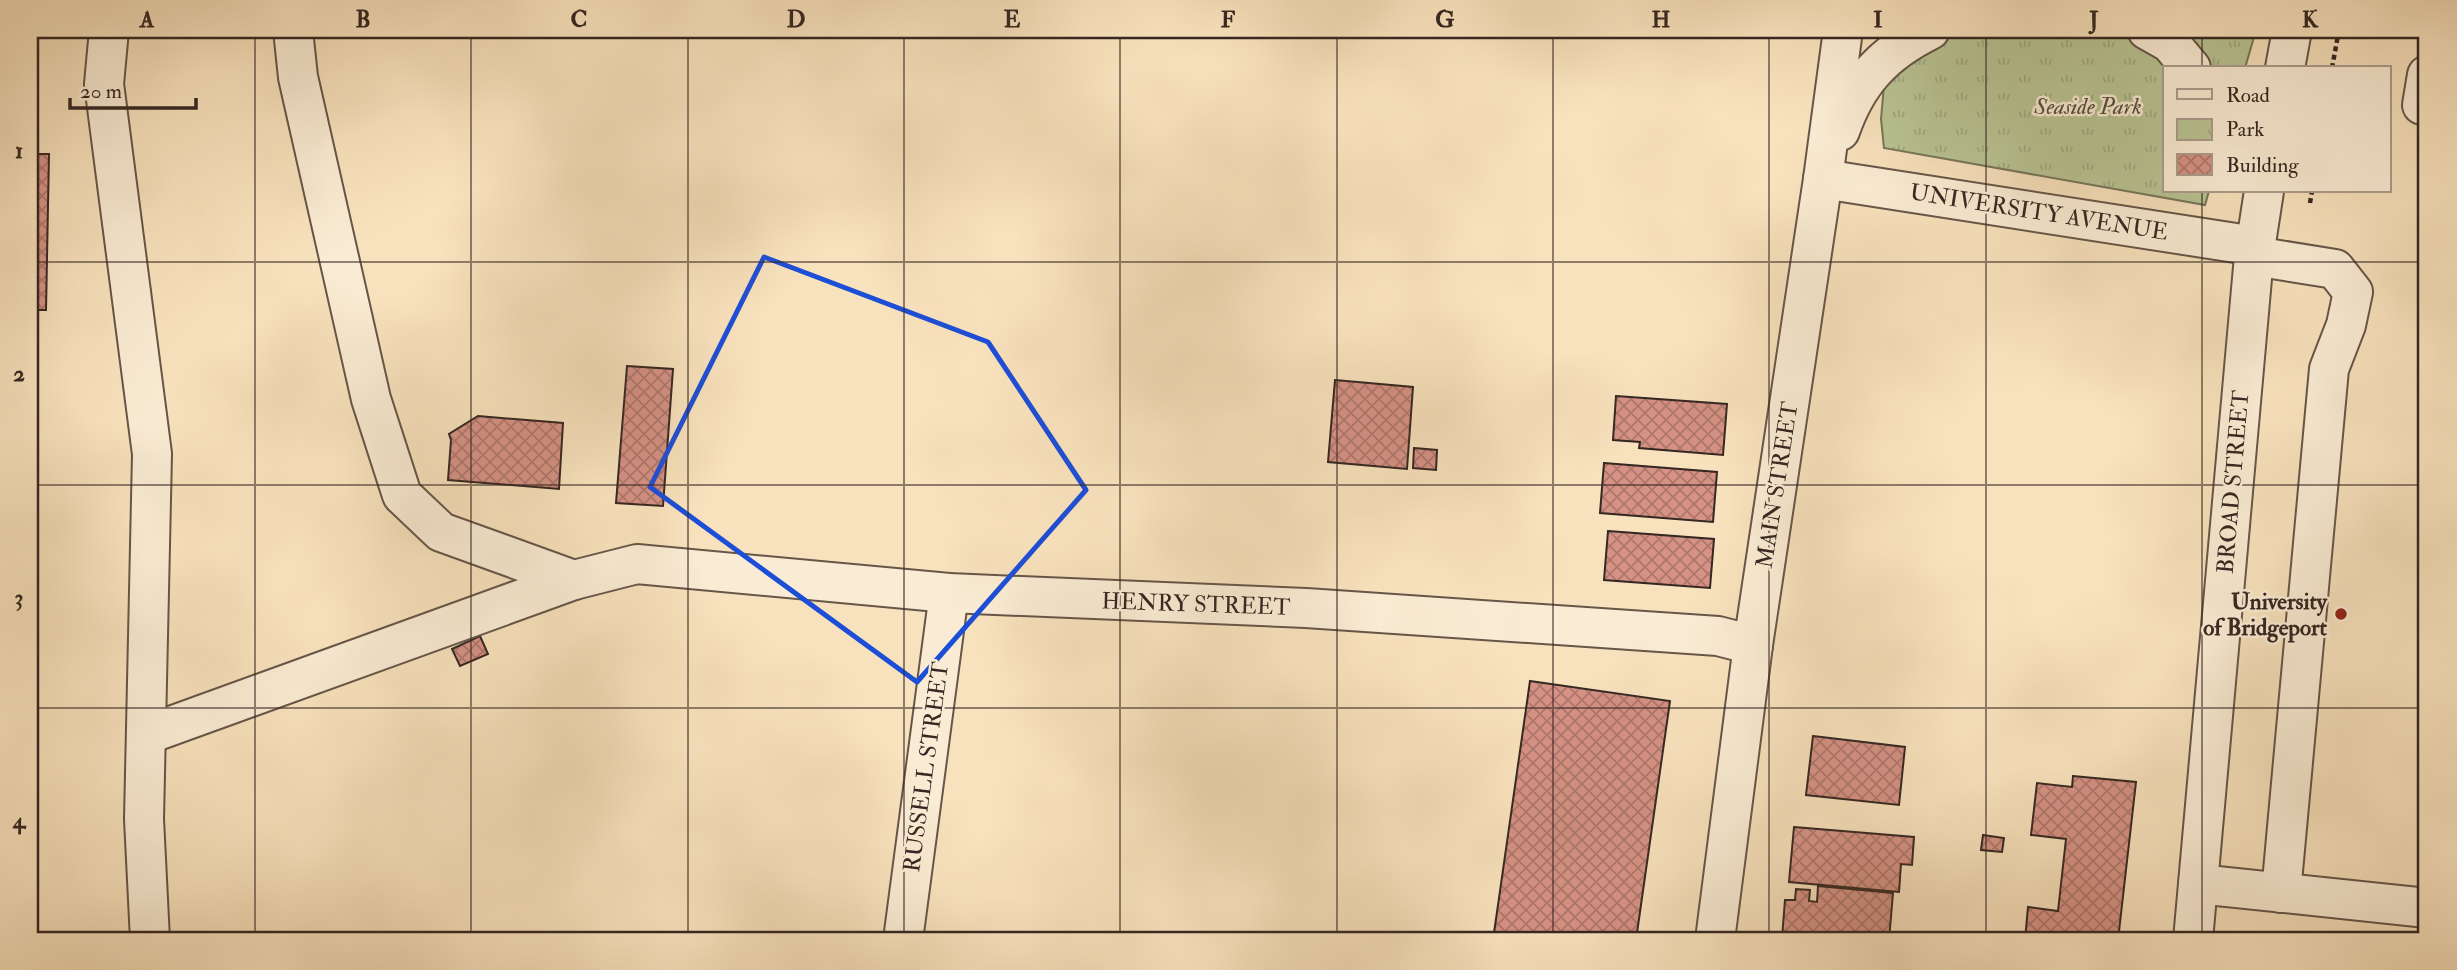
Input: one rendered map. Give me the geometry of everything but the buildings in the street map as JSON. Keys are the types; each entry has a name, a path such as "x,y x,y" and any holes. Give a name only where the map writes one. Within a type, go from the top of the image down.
{"street":[{"path":"109,30 104,84 152,454 144,819 150,940"},
{"path":"293,30 298,77 371,399 402,495 440,532 574,580"},
{"name":"MAIN STREET","path":"1714,940 1753,645 1843,30"},
{"path":"1823,179 1843,121 1860,87 1887,56 1930,30"},
{"path":"2147,30 2170,43 2189,66"},
{"path":"2285,66 2292,30"},
{"path":"2427,75 2422,105 2427,106"},
{"name":"UNIVERSITY AVENUE","path":"1823,179 2254,251 2334,269 2353,292 2346,325 2329,369 2268,891"},
{"path":"2244,192 2254,251"},
{"name":"BROAD STREET","path":"2193,940 2254,251 2264,192"},
{"name":"HENRY STREET","path":"146,735 574,580 637,564 949,593 1333,610 1718,636 1753,645"},
{"name":"RUSSELL STREET","path":"903,940 949,593"},
{"path":"2197,884 2427,908"}],"path":[{"path":"2332,66 2339,30"},
{"path":"2309,203 2312,192"}],"highlighted area":[{"path":"764,257 988,342 1086,490 917,682 650,487"}],"green space":[{"name":"Seaside Park","path":"1889,30 2256,30 2246,66 2163,66 2163,192 2209,192 2205,205 1884,148 1881,119"}],"place":[{"name":"University of Bridgeport","path":"2341,614"}]}
